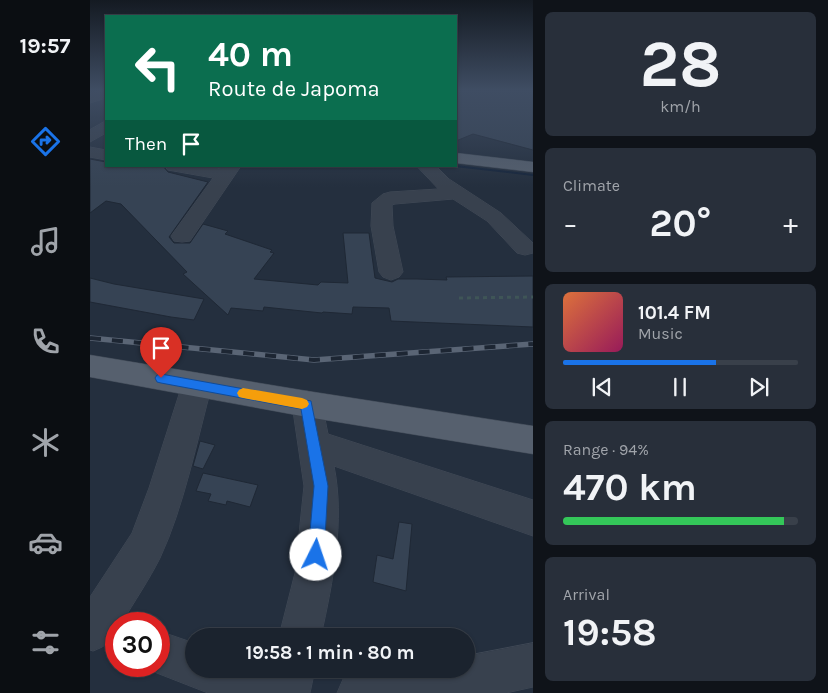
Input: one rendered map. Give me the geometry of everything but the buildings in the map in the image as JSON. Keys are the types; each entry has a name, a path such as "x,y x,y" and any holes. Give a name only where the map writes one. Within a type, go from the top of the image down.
{"main road":[{"path":"457,158 533,167"},
{"path":"90,366 307,404 533,440"}],"street":[{"path":"90,137 105,127"},
{"path":"90,152 105,155"},
{"path":"185,167 229,171"},
{"path":"427,167 442,183 494,217 525,248"},
{"path":"182,236 229,171"},
{"path":"391,272 382,226 382,203 390,198 457,193"},
{"path":"100,632 146,544 167,488 197,385"},
{"path":"302,628 316,563 321,486 307,404"},
{"path":"315,444 533,518"},
{"path":"170,657 185,662"},
{"path":"360,693 416,689 533,665"},
{"path":"229,678 273,693"},
{"path":"287,693 291,678"}],"path":[{"path":"459,298 533,297"}],"waterway":[{"path":"457,166 533,175"}],"railway":[{"path":"90,338 314,360 533,344"}],"slow traffic":[{"path":"243,393 302,404"}],"route":[{"path":"161,378 307,404 321,486 316,555"}]}
